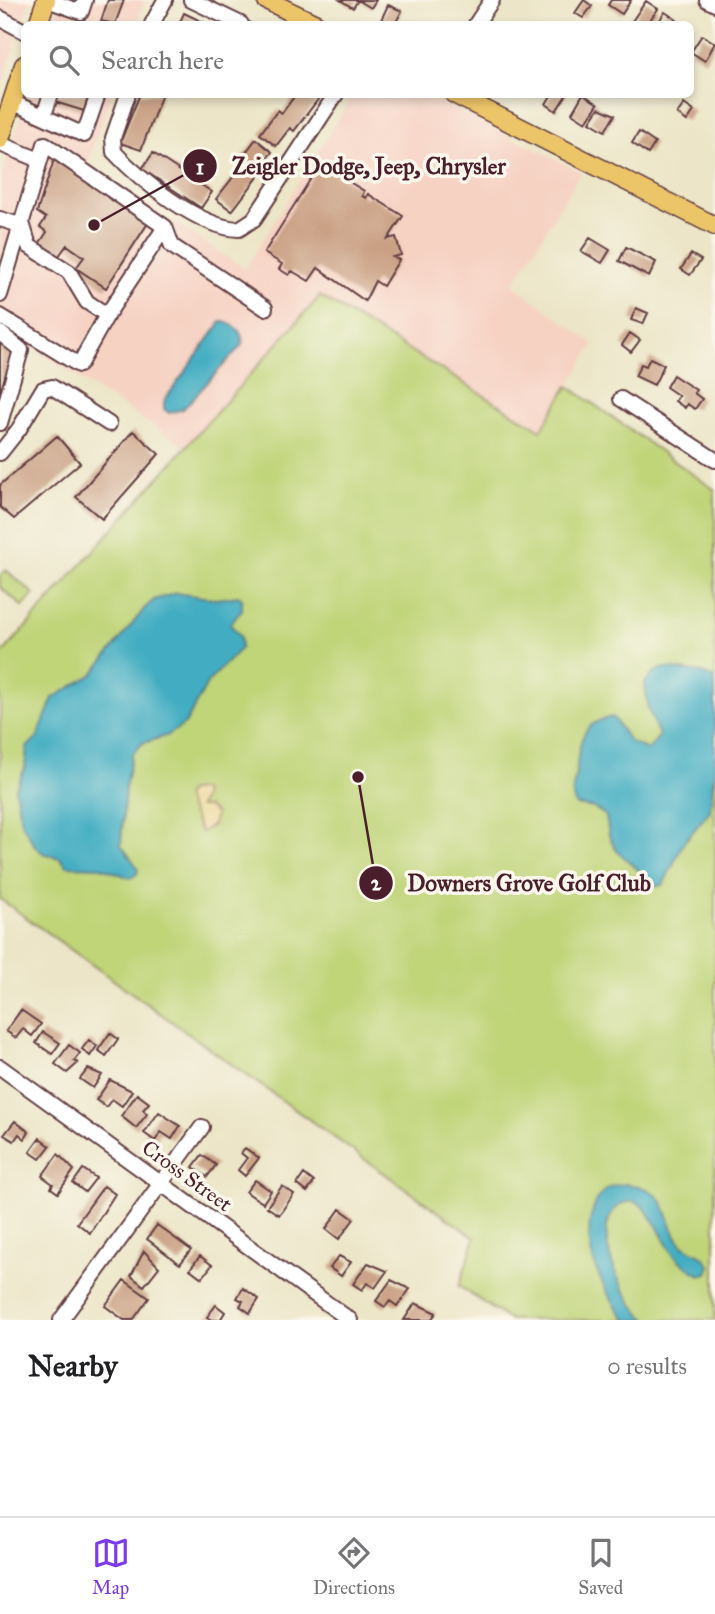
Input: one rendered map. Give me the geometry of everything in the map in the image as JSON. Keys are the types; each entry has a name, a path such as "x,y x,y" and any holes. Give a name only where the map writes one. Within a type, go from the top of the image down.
{"main road":[{"path":"39,21 47,0"},
{"path":"267,0 310,21"},
{"path":"0,141 21,74"},
{"path":"462,98 715,226"}],"street":[{"path":"47,0 81,12 85,0"},
{"path":"154,21 164,0"},
{"path":"191,0 235,21"},
{"path":"478,21 492,0"},
{"path":"707,0 715,4"},
{"path":"0,18 21,29"},
{"path":"44,115 50,98"},
{"path":"12,102 84,135 97,98"},
{"path":"127,98 113,138 114,152 141,178 209,222 239,229 254,219 333,98"},
{"path":"0,141 40,160"},
{"path":"0,295 23,226 45,144 165,227 172,246 265,308"},
{"path":"0,219 23,226"},
{"path":"23,226 29,246 69,272 87,302 107,315"},
{"path":"0,316 79,365 107,315 165,227"},
{"path":"0,333 21,350 0,423"},
{"path":"0,453 19,429 43,389 52,387 109,424"},
{"path":"621,399 715,460"},
{"name":"Cross Street","path":"0,1066 350,1320"},
{"path":"61,1320 202,1126"}],"shaded area":[{"path":"0,0 30,0 21,21 0,90"},
{"path":"60,0 145,0 137,21 53,21"},
{"path":"27,98 110,98 87,164 245,269 351,98 434,98 581,172 513,285 594,344 542,430 320,296 186,447 28,345 0,416 0,179"}],"green space":[{"path":"320,296 541,430 568,386 715,490 715,1320 509,1320 459,1286 475,1238 0,899 0,656"},
{"path":"6,570 34,594 23,607 0,587 0,576"}],"sand":[{"path":"202,790 204,794 199,807 207,807 216,814 213,825 201,832 185,797 189,791"}],"water":[{"path":"221,322 229,323 237,329 242,336 242,345 183,409 169,413 164,409 164,401"},
{"path":"176,593 216,599 238,596 242,599 242,610 230,624 240,636 241,648 208,682 185,724 166,736 143,743 132,754 125,788 121,845 138,868 137,874 130,878 101,867 67,866 60,858 43,853 35,846 21,822 15,789 25,768 27,747 37,738 53,698 93,674 154,600"},
{"path":"664,668 703,673 715,679 715,764 710,811 684,842 663,885 656,886 616,850 609,836 606,816 594,808 576,805 573,793 580,744 587,729 593,724 613,717 630,742 648,750 659,736 648,708 645,683 654,672"},
{"path":"627,1184 642,1187 660,1198 680,1242 708,1261 710,1266 707,1273 701,1275 687,1267 670,1250 655,1223 640,1204 632,1201 616,1208 608,1221 610,1257 627,1295 648,1320 626,1320 601,1281 591,1252 590,1222 596,1201 606,1190"}],"building":[{"path":"108,0 124,0 116,21 101,21"},
{"path":"340,0 358,0 353,8"},
{"path":"358,0 376,0 371,8"},
{"path":"584,0 592,6 583,18 575,13"},
{"path":"611,0 631,0 622,14 608,5"},
{"path":"646,1 658,9 649,21 632,21"},
{"path":"388,5 402,11 397,21 381,20"},
{"path":"665,12 677,20 676,21 659,21"},
{"path":"184,13 201,21 180,21"},
{"path":"702,35 715,43 705,61 694,54 694,47"},
{"path":"56,98 88,98 84,111 55,102"},
{"path":"138,98 160,98 141,150 120,143"},
{"path":"293,98 319,98 294,131 290,128 276,146 260,134 278,110 282,113"},
{"path":"550,98 564,98 556,111 546,104"},
{"path":"581,98 589,98 598,104 586,122 572,113"},
{"path":"684,104 694,111 687,121 677,114"},
{"path":"599,108 615,115 605,131 590,122"},
{"path":"639,132 655,143 648,154 632,143"},
{"path":"256,139 272,152 258,170 261,173 232,211 216,199 244,163 240,160"},
{"path":"153,153 212,192 201,208 142,169"},
{"path":"54,160 148,223 106,288 76,268 84,257 67,245 58,257 39,244 47,232 40,227 46,218 37,212"},
{"path":"320,164 364,191 362,196 366,198 368,194 403,216 388,239 396,237 401,255 393,257 399,260 383,286 375,281 365,301 318,268 309,281 292,271 289,275 279,269 282,264 264,253"},
{"path":"590,238 610,250 602,263 581,251"},
{"path":"626,247 656,262 649,277 619,261"},
{"path":"691,254 701,260 690,275 681,269"},
{"path":"636,308 648,313 643,324 631,320"},
{"path":"630,333 640,340 631,352 622,345"},
{"path":"0,339 15,353 0,395"},
{"path":"650,358 664,365 654,385 635,376 641,364 646,366"},
{"path":"673,375 696,390 694,393 702,399 695,409 687,404 685,408 675,401 679,396 666,387"},
{"path":"133,431 159,454 102,519 76,497"},
{"path":"57,436 80,463 14,519 0,507 0,485"},
{"path":"21,1010 41,1024 32,1036 23,1029 16,1038 6,1031"},
{"path":"43,1032 60,1043 52,1054 36,1043"},
{"path":"110,1033 118,1039 106,1056 98,1050"},
{"path":"89,1040 97,1046 90,1056 82,1049"},
{"path":"69,1045 80,1053 74,1061 78,1063 67,1073 55,1064"},
{"path":"88,1069 102,1075 93,1088 80,1079"},
{"path":"110,1080 132,1091 122,1106 112,1099 106,1107 96,1100"},
{"path":"137,1094 149,1103 143,1110 147,1114 136,1128 121,1116"},
{"path":"159,1112 180,1126 172,1139 161,1132 155,1141 144,1133"},
{"path":"15,1121 29,1132 25,1139 19,1134 14,1141 4,1135"},
{"path":"40,1138 50,1146 40,1159 30,1152"},
{"path":"245,1148 259,1158 245,1176 238,1170 247,1158 241,1153"},
{"path":"58,1154 74,1170 58,1193 51,1188 53,1184 42,1176"},
{"path":"202,1155 216,1165 207,1177 193,1167"},
{"path":"83,1169 96,1178 85,1192 73,1183"},
{"path":"304,1174 314,1182 307,1192 297,1184"},
{"path":"255,1180 271,1191 263,1203 246,1192"},
{"path":"104,1186 115,1194 90,1233 77,1223"},
{"path":"282,1186 294,1194 279,1215 267,1207"},
{"path":"340,1209 354,1219 339,1239 326,1229"},
{"path":"157,1225 191,1250 180,1264 147,1239"},
{"path":"144,1251 159,1267 144,1286 131,1276"},
{"path":"200,1256 212,1265 202,1278 190,1269"},
{"path":"339,1256 351,1262 341,1276 330,1268"},
{"path":"368,1263 387,1271 375,1288 367,1283 362,1290 353,1284"},
{"path":"124,1280 149,1298 133,1320 124,1320 105,1306"},
{"path":"391,1280 410,1289 397,1306 390,1301 385,1307 376,1301"},
{"path":"243,1288 259,1299 250,1313 240,1306 243,1301 237,1298"},
{"path":"415,1303 436,1313 431,1320 404,1320"},
{"path":"216,1305 225,1312 220,1320 212,1320 207,1317"}],"place":[{"name":"Zeigler Dodge, Jeep, Chrysler","path":"94,225"},
{"name":"Downers Grove Golf Club","path":"358,777"}]}
